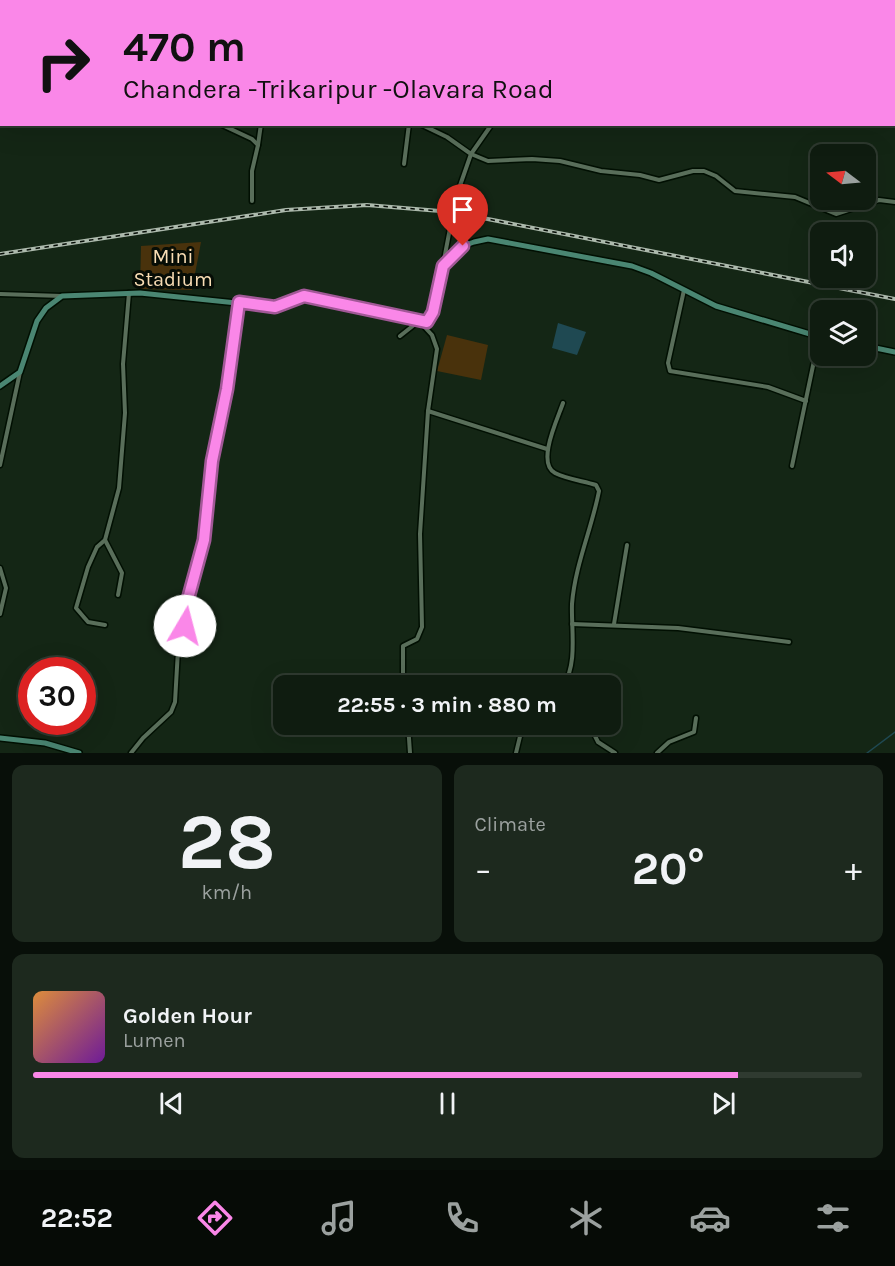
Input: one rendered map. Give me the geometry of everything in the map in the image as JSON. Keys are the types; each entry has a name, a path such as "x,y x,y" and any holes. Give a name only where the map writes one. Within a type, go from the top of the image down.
{"main road":[{"path":"0,386 20,372 37,321 46,308 62,296 129,293 275,307 304,296 427,322 430,319 443,266 463,246 488,238 632,266 716,306 810,334"},
{"path":"876,348 895,352"},
{"path":"0,738 45,743 79,753"}],"street":[{"path":"224,126 252,139 258,145"},
{"path":"252,201 252,171 261,126"},
{"path":"404,164 409,126"},
{"path":"424,126 447,137 471,154 488,161 532,159 560,161 601,171 640,175 659,180 693,171 704,171 716,176 735,191 795,197 836,214 879,200 895,202"},
{"path":"443,266 456,197 471,154 491,126"},
{"path":"684,290 668,363 670,371 768,387 806,401"},
{"path":"105,625 88,622 76,608 88,567 97,548 105,540 120,472 125,405 123,364 129,293"},
{"path":"0,294 62,296"},
{"path":"131,753 143,738 171,712 175,702 178,650 204,540 212,461 227,389 239,302"},
{"path":"400,336 419,321 432,335 437,349 428,411 420,534 422,627 417,639 403,646 403,675"},
{"path":"792,466 814,366"},
{"path":"0,465 20,372"},
{"path":"563,403 547,449 548,466 554,472 596,485 599,491 576,575 569,675"},
{"path":"428,411 547,449"},
{"path":"105,540 122,573 118,595"},
{"path":"614,624 627,545"},
{"path":"0,568 6,588 0,614"},
{"path":"572,624 678,628 789,642"},
{"path":"657,753 669,742 694,732 696,718"},
{"path":"409,735 410,753"},
{"path":"516,753 521,735"},
{"path":"594,735 598,742 615,753"}],"green space":[{"name":"Mini Stadium","path":"201,242 192,290 140,289 141,246"},
{"path":"447,335 488,345 481,380 437,371"}],"water":[{"path":"558,323 586,332 577,355 552,348"}],"waterway":[{"path":"867,753 895,732"}],"railway":[{"path":"0,254 286,210 367,205 452,212 895,299"}],"route":[{"path":"185,626 188,599 204,540 207,496 216,432 227,389 239,302 275,307 304,296 427,322 433,312 443,266 463,246"}]}
